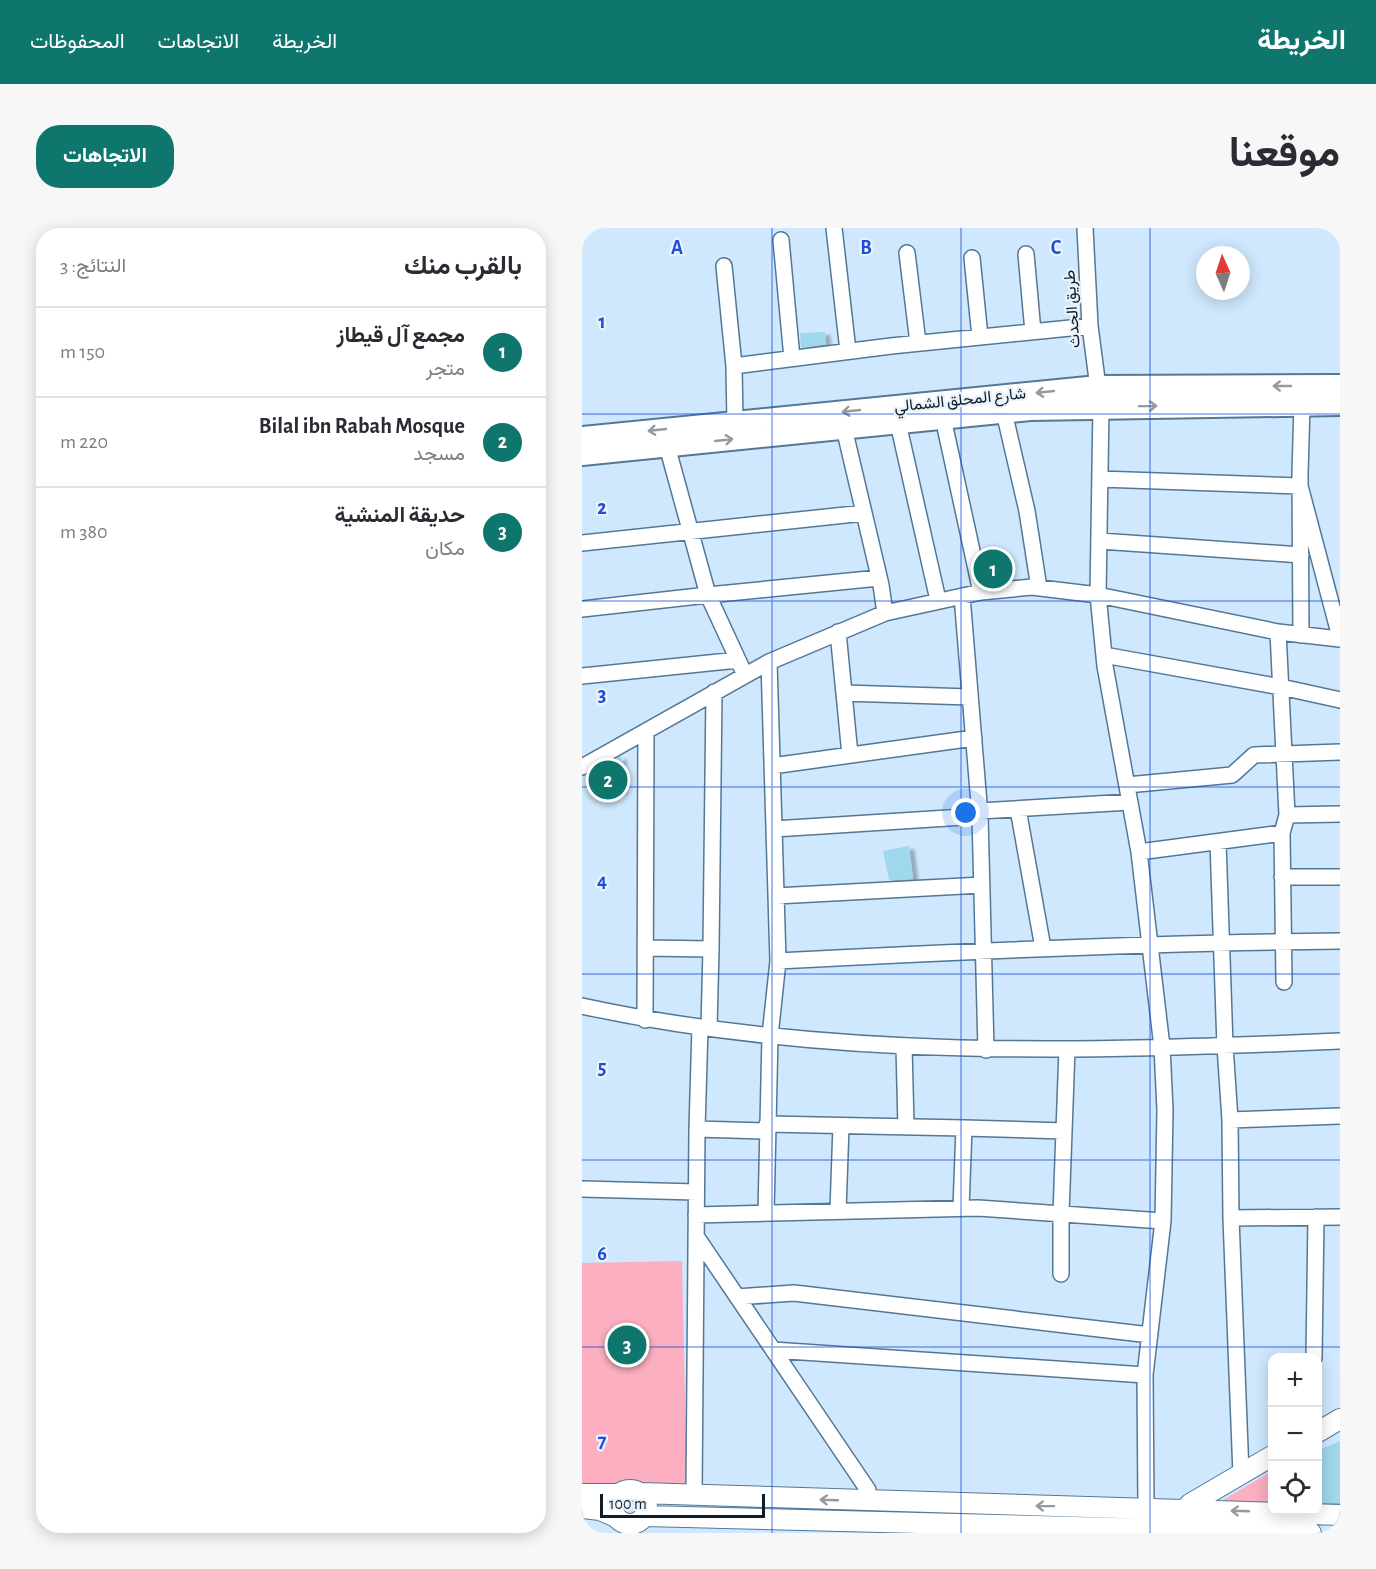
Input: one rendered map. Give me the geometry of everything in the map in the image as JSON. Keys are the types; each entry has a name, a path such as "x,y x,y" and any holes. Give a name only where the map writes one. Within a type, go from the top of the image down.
{"highway":[{"name":"شارع المحلق الشمالي","path":"582,438 735,422 1099,397 1340,386"},
{"name":"شارع المحلق الشمالي","path":"582,454 1005,412 1099,397 1302,405 1340,404"}],"main road":[{"path":"1322,1428 1340,1419"},
{"path":"1170,1528 1190,1504 1268,1458"},
{"path":"582,1494 619,1494 629,1489 641,1493 870,1501 987,1520 1311,1533"},
{"path":"627,1523 647,1501 641,1493"},
{"path":"619,1494 614,1503 627,1523"},
{"path":"582,1508 600,1510 627,1523 904,1527 1146,1508 1340,1515"}],"street":[{"path":"834,228 848,351"},
{"name":"طريق الحدث","path":"1085,228 1090,326 1099,397 1098,596 1104,655 1139,852 1162,1047 1165,1110 1162,1221 1145,1375 1146,1508"},
{"path":"781,240 792,358"},
{"path":"907,253 918,343"},
{"path":"1026,254 1033,332"},
{"path":"972,258 980,337"},
{"path":"724,266 734,366 735,422"},
{"path":"734,366 918,343 1090,326"},
{"path":"1301,635 1302,405"},
{"path":"1005,412 1027,512 1039,588"},
{"path":"943,418 981,592"},
{"path":"898,423 938,600"},
{"path":"844,428 885,613"},
{"path":"666,446 708,595 745,675"},
{"path":"1100,479 1300,486"},
{"path":"582,767 769,662 885,613 981,592 1039,588 1098,596 1278,632 1340,638 1300,486"},
{"path":"582,543 864,513"},
{"path":"1100,541 1301,555"},
{"path":"582,609 879,578"},
{"path":"962,596 980,814 986,1050"},
{"path":"838,632 850,755"},
{"path":"1278,632 1287,815 1282,833 1284,982"},
{"path":"1104,655 1340,700"},
{"path":"582,676 738,660"},
{"path":"766,1213 770,1036 778,961 769,662"},
{"path":"694,1495 697,1129 711,949 714,693"},
{"path":"844,693 970,697"},
{"path":"645,1020 646,731"},
{"path":"772,766 974,738"},
{"path":"1127,785 1232,775 1254,755 1340,752"},
{"path":"774,829 1130,802"},
{"path":"1018,809 1043,948"},
{"path":"1287,815 1340,814"},
{"path":"1139,852 1282,833"},
{"path":"1218,842 1225,1046 1230,1120 1231,1218 1241,1474"},
{"path":"1282,877 1340,877"},
{"path":"776,896 982,885"},
{"path":"778,961 1150,944 1340,941"},
{"path":"645,948 711,949"},
{"path":"582,1006 645,1020 770,1036 986,1050 1225,1046 1340,1041"},
{"path":"904,1046 906,1127"},
{"path":"1061,1274 1067,1049"},
{"path":"1230,1120 1340,1116"},
{"path":"697,1129 841,1126 1064,1131"},
{"path":"838,1211 841,1126"},
{"path":"961,1208 964,1128"},
{"path":"582,1189 696,1192"},
{"path":"696,1215 961,1208 1162,1221"},
{"path":"1314,1353 1316,1217"},
{"path":"1231,1218 1340,1217"},
{"path":"696,1236 868,1490 870,1501"},
{"path":"737,1297 794,1293 1150,1335"},
{"path":"773,1350 1145,1375"}],"shaded area":[{"path":"682,1261 687,1486 582,1486 582,1263"},
{"path":"1268,1473 1268,1508 1210,1508"}],"building":[{"path":"825,332 826,344 801,348 800,333"},
{"path":"621,756 622,791 595,791 594,771"},
{"path":"909,846 913,879 889,880 883,851"},
{"path":"1340,1441 1340,1503 1322,1502 1322,1449"}],"place":[{"name":"مجمع آل قيطاز","path":"993,569"},
{"name":"Bilal ibn Rabah Mosque","path":"608,780"},
{"name":"حديقة المنشية","path":"627,1345"}]}
